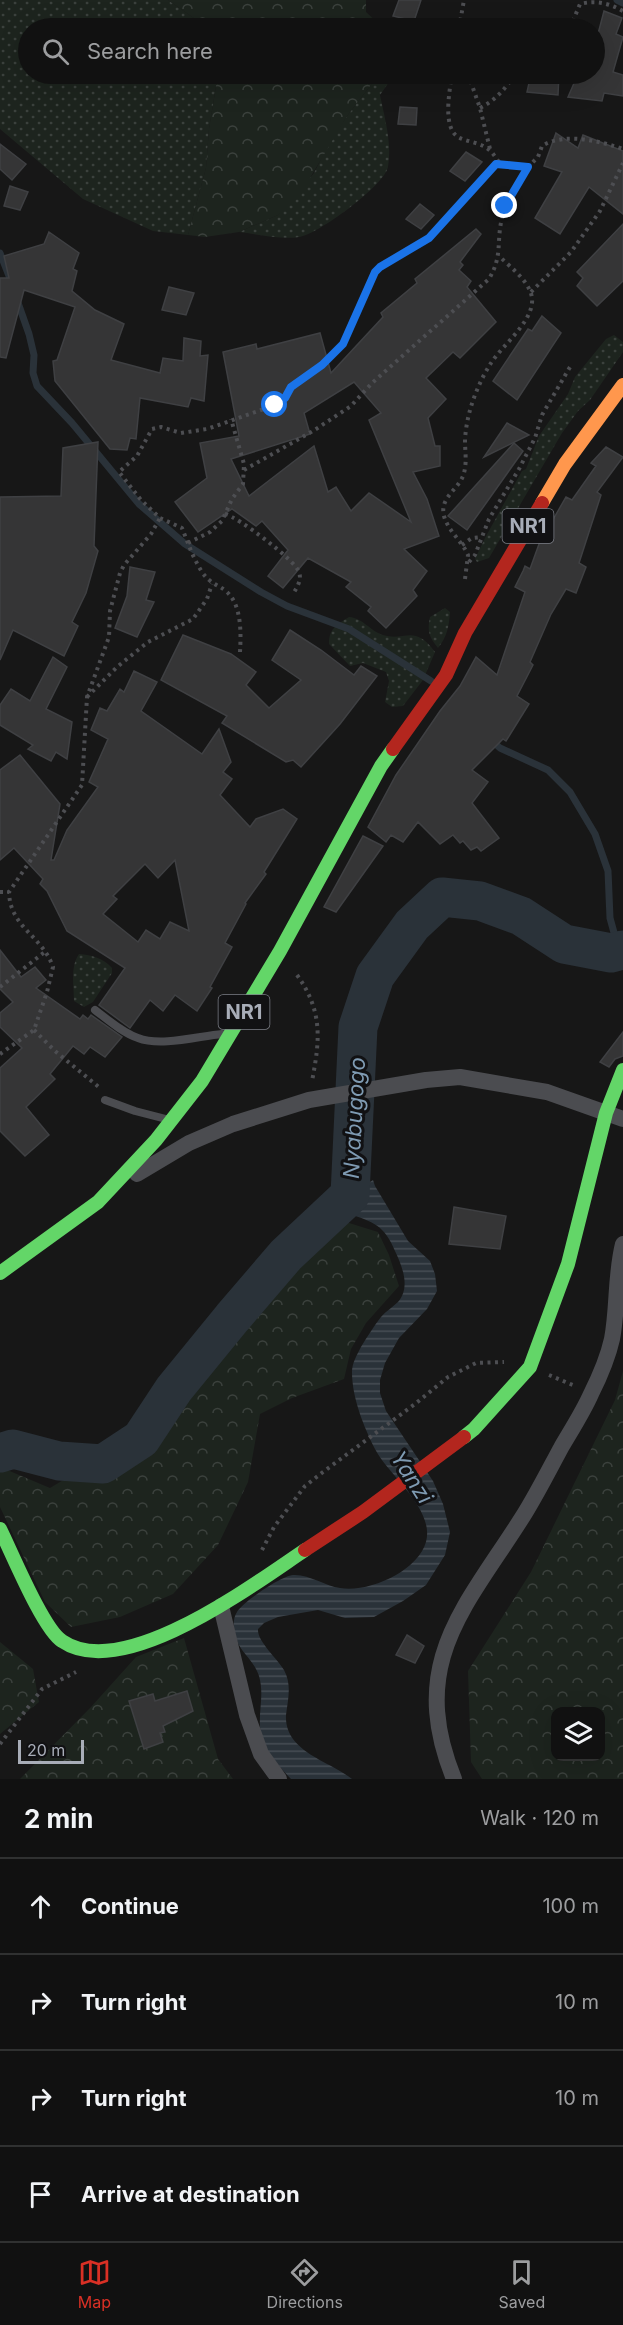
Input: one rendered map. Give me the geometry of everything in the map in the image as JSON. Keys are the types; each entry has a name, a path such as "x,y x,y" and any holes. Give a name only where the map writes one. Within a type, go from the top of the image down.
{"main road":[{"name":"NR1","path":"0,1273 98,1202 156,1140 202,1081 280,951 381,766 446,675 465,633 565,464 623,386"},
{"path":"0,1529 44,1619 61,1641 86,1651 129,1648 171,1632 221,1606 363,1512 474,1429 530,1367 568,1264 606,1113 623,1070"}],"street":[{"path":"98,1202 137,1174 189,1143 233,1124 309,1100 399,1084 460,1077 547,1092 623,1119"},
{"path":"454,1779 447,1761 438,1715 437,1680 447,1639 469,1596 525,1513 592,1394 612,1339 617,1266 623,1244"},
{"path":"221,1606 247,1715 261,1754 279,1779"}],"lane":[{"path":"95,1011 129,1034 139,1039 152,1041 232,1032"},
{"path":"105,1100 135,1111 172,1120"}],"path":[{"path":"461,18 464,0"},
{"path":"574,18 580,4 588,0 609,4 623,11"},
{"path":"450,84 448,122 451,131 458,137 490,149"},
{"path":"472,84 490,149 501,164"},
{"path":"480,108 490,103 508,84"},
{"path":"244,470 313,431 351,406 372,383 489,279 499,256 499,231 505,206 528,167 538,158 542,146 558,139 608,144 623,149"},
{"path":"531,292 571,252 600,211 623,163"},
{"path":"240,652 240,622 228,592 212,584 193,557 182,528 160,518 141,500 119,472 137,456 152,429 161,427 181,433 207,429 275,405 285,398 291,387 322,365 343,344 375,272 387,262 429,238 493,167 501,164 528,167"},
{"path":"464,582 469,562 468,555 443,515 445,502 465,472 467,426 476,392 491,364 520,328 532,304 531,292 525,282 499,256"},
{"path":"469,562 475,555 489,519 519,469 535,438 543,415 570,367"},
{"path":"188,543 210,532 222,521 231,499 243,484 244,470 231,419"},
{"path":"225,514 233,516 249,527 293,563 299,571 300,578 293,594"},
{"path":"0,1054 34,1030 53,967 46,951 12,912 9,892 82,785 87,697 109,637 110,611 120,573 124,565 151,534 160,518"},
{"path":"462,545 472,538 482,537"},
{"path":"87,697 148,642 193,619 207,599 212,584"},
{"path":"0,892 9,892"},
{"path":"0,987 46,951"},
{"path":"280,951 304,985 318,1020 317,1056 309,1100"},
{"path":"34,1030 55,1051 98,1085 105,1100"},
{"path":"261,1552 274,1527 305,1486 415,1404"},
{"path":"0,1744 42,1689 85,1667"}],"green space":[{"path":"0,0 168,0 194,18 18,18 18,84 216,84 206,168 188,235 153,231 83,199 0,129"},
{"path":"168,0 366,0 366,12 372,18 194,18"},
{"path":"216,84 372,84 347,116 298,198 278,215 239,232 205,237 188,235 206,168"},
{"path":"372,84 388,84 380,95 389,149 388,167 375,186 334,219 308,234 285,238 239,232 278,215 314,173 347,116"},
{"path":"614,335 623,342 623,352 590,400 578,411 562,433 489,558 477,562 475,559 485,538 522,471 526,469 539,436 568,394 575,377 606,339"},
{"path":"445,608 450,612 449,622 438,648 430,634 429,622 430,617"},
{"path":"349,617 383,635 397,637 409,635 421,638 435,652 423,680 403,706 392,707 385,702 389,681 386,672 363,663 350,666 329,644 334,628"},
{"path":"79,954 97,958 112,968 112,973 93,1002 84,1007 74,1001 73,970"},
{"path":"336,1219 378,1232 389,1255 399,1286 366,1323 351,1349 344,1379 292,1398 260,1414 248,1482 218,1545 173,1594 120,1617 71,1627 45,1602 0,1507 0,1467 50,1488 75,1473 103,1474 148,1440 177,1394 305,1246"},
{"path":"623,1371 623,1779 482,1779 471,1762 468,1671 531,1572 615,1400"},
{"path":"184,1638 218,1759 233,1779 20,1779 91,1707 136,1657"},
{"path":"0,1642 33,1669 39,1702 0,1734"}],"water":[{"name":"Yanzi","path":"373,1180 408,1241 430,1261 435,1274 437,1291 427,1309 399,1338 385,1363 380,1380 380,1393 386,1411 433,1481 443,1504 450,1532 445,1555 426,1585 374,1617 345,1618 318,1610 278,1617 264,1623 258,1629 261,1639 281,1665 288,1681 286,1715 287,1728 292,1738 310,1754 352,1779 291,1779 273,1758 263,1741 260,1727 261,1683 256,1669 235,1637 234,1618 236,1614 263,1590 287,1576 305,1576 329,1585 352,1589 378,1583 403,1571 421,1553 426,1542 427,1530 424,1517 418,1505 375,1449 359,1412 354,1392 352,1372 355,1359 381,1317 402,1296 405,1283 395,1251 387,1236 371,1222 348,1214 350,1195"}],"building":[{"path":"399,0 421,0 415,18 393,16"},
{"path":"604,11 622,18 616,34 623,37 613,72 623,75 623,96 604,93 602,101 568,97 574,84 605,84 605,18 602,18"},
{"path":"529,84 559,84 558,95 527,92"},
{"path":"400,107 417,108 416,125 398,124"},
{"path":"556,133 578,148 583,135 623,151 623,214 589,187 560,234 535,218 562,172 544,166"},
{"path":"0,144 26,164 12,180 0,169"},
{"path":"466,152 482,162 465,181 450,171"},
{"path":"10,186 28,192 20,210 4,206"},
{"path":"420,204 434,215 421,229 406,219"},
{"path":"623,224 623,281 597,306 577,286 583,278 577,272"},
{"path":"476,229 481,234 460,262 463,265 459,270 471,281 467,287 496,322 460,358 453,352 426,378 446,399 428,418 435,446 440,446 440,466 413,472 427,499 439,536 404,549 427,571 413,590 417,596 386,628 368,611 371,607 346,587 351,582 308,558 283,588 268,576 288,550 262,521 256,526 232,509 198,532 175,502 207,478 200,443 239,436 223,352 256,344 257,349 320,333 331,373 383,317 381,313 417,283 415,279","holes":["354,382 381,413 369,420 411,522 369,493 351,511 336,487 328,492 314,446 249,496 231,459 310,434 304,413"]},
{"path":"49,232 79,253 73,269 77,271 72,291 95,310 124,324 111,360 160,373 163,358 183,361 184,338 201,341 200,356 208,355 204,401 191,398 188,407 140,398 136,439 130,438 127,450 110,449 55,381 53,361 57,360 75,307 24,290 6,358 0,357 0,278 9,278 4,256 44,244"},
{"path":"169,287 194,293 186,315 162,310"},
{"path":"542,316 561,333 517,400 493,381 528,329 532,331"},
{"path":"507,423 529,435 484,457"},
{"path":"98,442 94,546 98,551 86,593 72,622 78,626 64,656 13,630 0,660 0,497 61,496 63,448"},
{"path":"514,443 523,451 467,530 448,516"},
{"path":"606,447 623,457 597,492 601,495 579,563 586,567 576,593 566,589 551,614 530,662 533,665 517,696 529,704 506,741 503,739 472,770 488,782 472,803 499,838 481,851 477,847 471,850 453,835 440,844 418,822 403,842 391,835 386,842 368,827 396,775 460,686 476,657 497,675 525,592 515,587 525,566 530,569 539,544 566,497 572,500 596,466 591,463"},
{"path":"130,567 155,572 146,600 154,602 137,637 115,628 127,596"},
{"path":"290,630 354,675 361,666 377,676 340,724 301,767 293,760 286,762 222,723 227,716 161,680 183,635 231,654 256,672 246,685 269,708 301,680 272,660"},
{"path":"53,657 67,667 46,709 72,722 67,759 56,752 51,761 28,749 33,745 0,725 0,705 11,689 30,701"},
{"path":"134,671 157,682 141,711 202,754 219,729 231,762 223,772 232,779 220,795 250,827 256,819 283,809 297,819 264,872 266,874 245,903 225,943 232,947 210,987 212,988 197,1011 175,995 163,1011 150,1000 130,1028 99,1005 125,968 67,931 47,891 40,884 43,879 14,848 0,860 0,770 20,755 60,804 51,860 54,860 67,830 98,787 89,782 108,739 91,730 100,708 107,711 120,689 124,692","holes":["175,860 189,931 170,922 160,939 146,930 138,942 103,914 117,899 113,896 145,864 158,878"]},
{"path":"363,836 383,846 336,912 324,907"},
{"path":"0,950 21,977 35,967 46,980 36,988 80,1019 83,1015 88,1019 91,1015 122,1037 105,1057 90,1047 84,1054 73,1046 50,1074 55,1079 26,1107 49,1135 25,1156 0,1131 0,1068 22,1048 0,1027 0,1013 13,1002 0,989"},
{"path":"623,1032 623,1056 615,1059 609,1067 600,1062"},
{"path":"454,1207 506,1216 500,1249 449,1244"},
{"path":"407,1635 424,1646 415,1663 396,1655"},
{"path":"187,1691 193,1711 163,1726 165,1732 160,1733 163,1742 144,1749 129,1701 153,1694 155,1701"}],"waterway":[{"path":"617,0 623,3"},
{"path":"0,253 11,281"},
{"path":"17,300 34,355 33,373 37,386 72,423 139,504 185,544 261,592 287,606 349,629 431,681"},
{"path":"491,740 500,748 548,770 570,792 595,834 608,871 610,918 619,951"},
{"name":"Nyabugogo","path":"0,1453 13,1449 59,1461 103,1464 141,1439 174,1389 232,1318 286,1255 350,1195 358,1027 375,976 412,925 442,897 480,901 521,916 564,944 611,953 623,950"}],"traffic: fast":[{"path":"0,1273 98,1202 156,1140 202,1081 280,951 381,766 393,749"},
{"path":"464,1437 530,1367 568,1264 606,1113 623,1070"},
{"path":"0,1529 37,1607 54,1634 62,1641 88,1651 119,1649 152,1640 187,1624 222,1605 305,1550"}],"traffic: slow":[{"path":"542,503 565,464 623,385"}],"traffic: jam":[{"path":"393,749 446,675 465,633 542,503"},
{"path":"305,1550 363,1512 464,1437"}],"route":[{"path":"275,405 285,398 291,387 300,379 337,352 343,344 375,272 380,267 429,238 496,164 528,167 505,206"}]}
